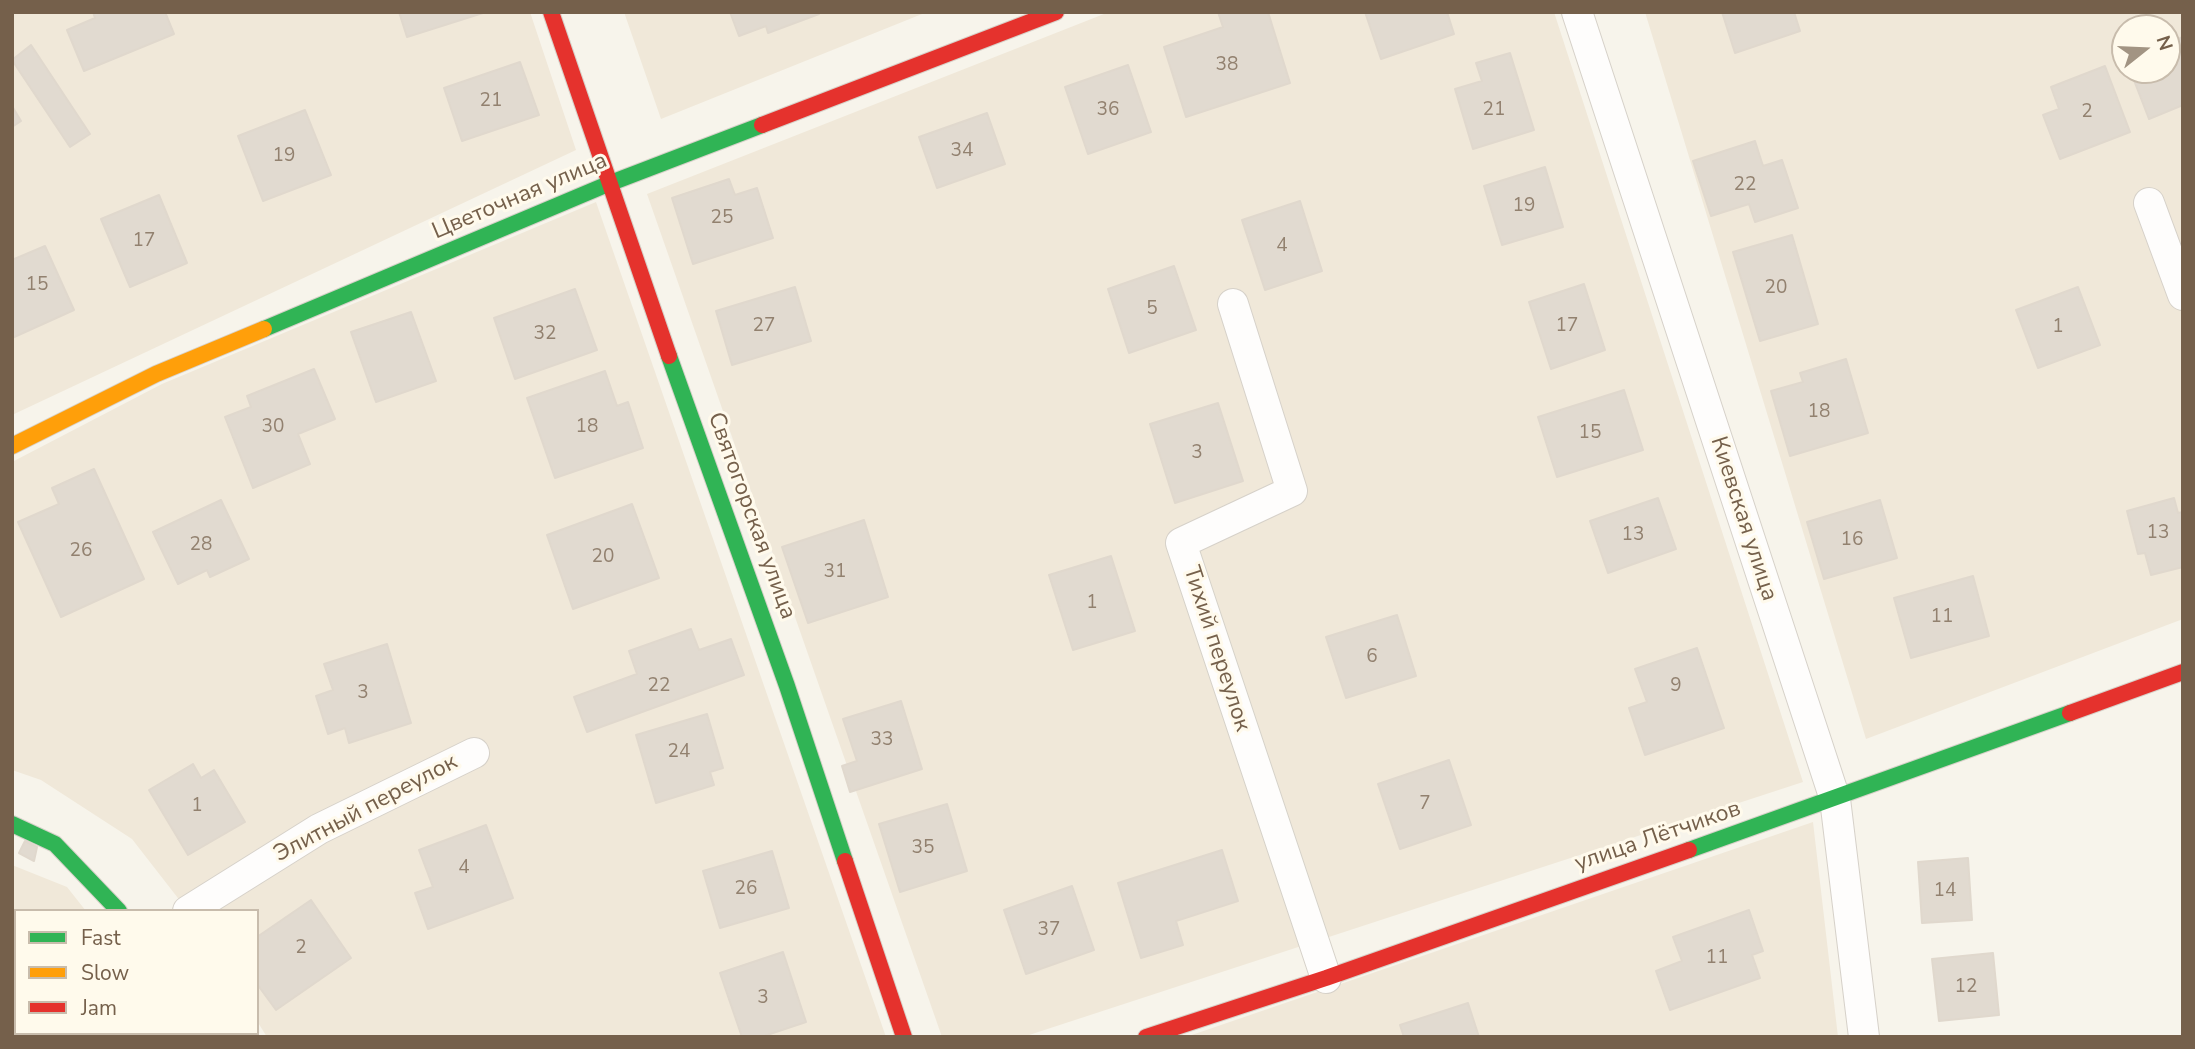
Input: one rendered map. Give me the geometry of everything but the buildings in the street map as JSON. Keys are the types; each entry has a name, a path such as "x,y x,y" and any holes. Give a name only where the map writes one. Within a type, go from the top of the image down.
{"street":[{"name":"Святогорская улица","path":"551,12 608,184 787,686 904,1037"},
{"name":"Цветочная улица","path":"12,446 156,374 608,184 1056,12"},
{"name":"Киевская улица","path":"1577,12 1835,799 1864,1037"},
{"path":"2149,203 2183,295"},
{"name":"Тихий переулок","path":"1233,304 1292,491 1181,543 1326,978"},
{"name":"улица Лётчиков","path":"1146,1037 1326,978 1835,799 2183,672"},
{"name":"Элитный переулок","path":"191,909 319,829 474,753"},
{"path":"12,824 55,844 117,909"}],"shaded area":[{"path":"12,12 530,12 576,150 12,415"},
{"path":"624,12 927,12 661,119"},
{"path":"1109,12 1554,12 1803,782 1023,1037 942,1037 647,194"},
{"path":"1645,12 2183,12 2183,619 1866,739"},
{"path":"596,202 886,1037 267,1037 259,1024 259,909 186,909 132,839 41,780 12,770 12,462 162,384"},
{"path":"1813,822 1838,1037 1186,1037"},
{"path":"12,865 67,887 84,909 14,909 14,1035 186,1037 12,1037"}],"traffic: fast":[{"path":"264,329 608,184 762,125"},
{"path":"669,356 787,686 845,861"},
{"path":"1689,850 2070,713"},
{"path":"12,824 55,844 117,909"}],"traffic: slow":[{"path":"12,446 156,374 264,329"}],"traffic: jam":[{"path":"551,12 669,356"},
{"path":"762,125 1056,12"},
{"path":"2070,713 2183,672"},
{"path":"1146,1037 1326,978 1689,850"},
{"path":"845,861 904,1037"}]}
